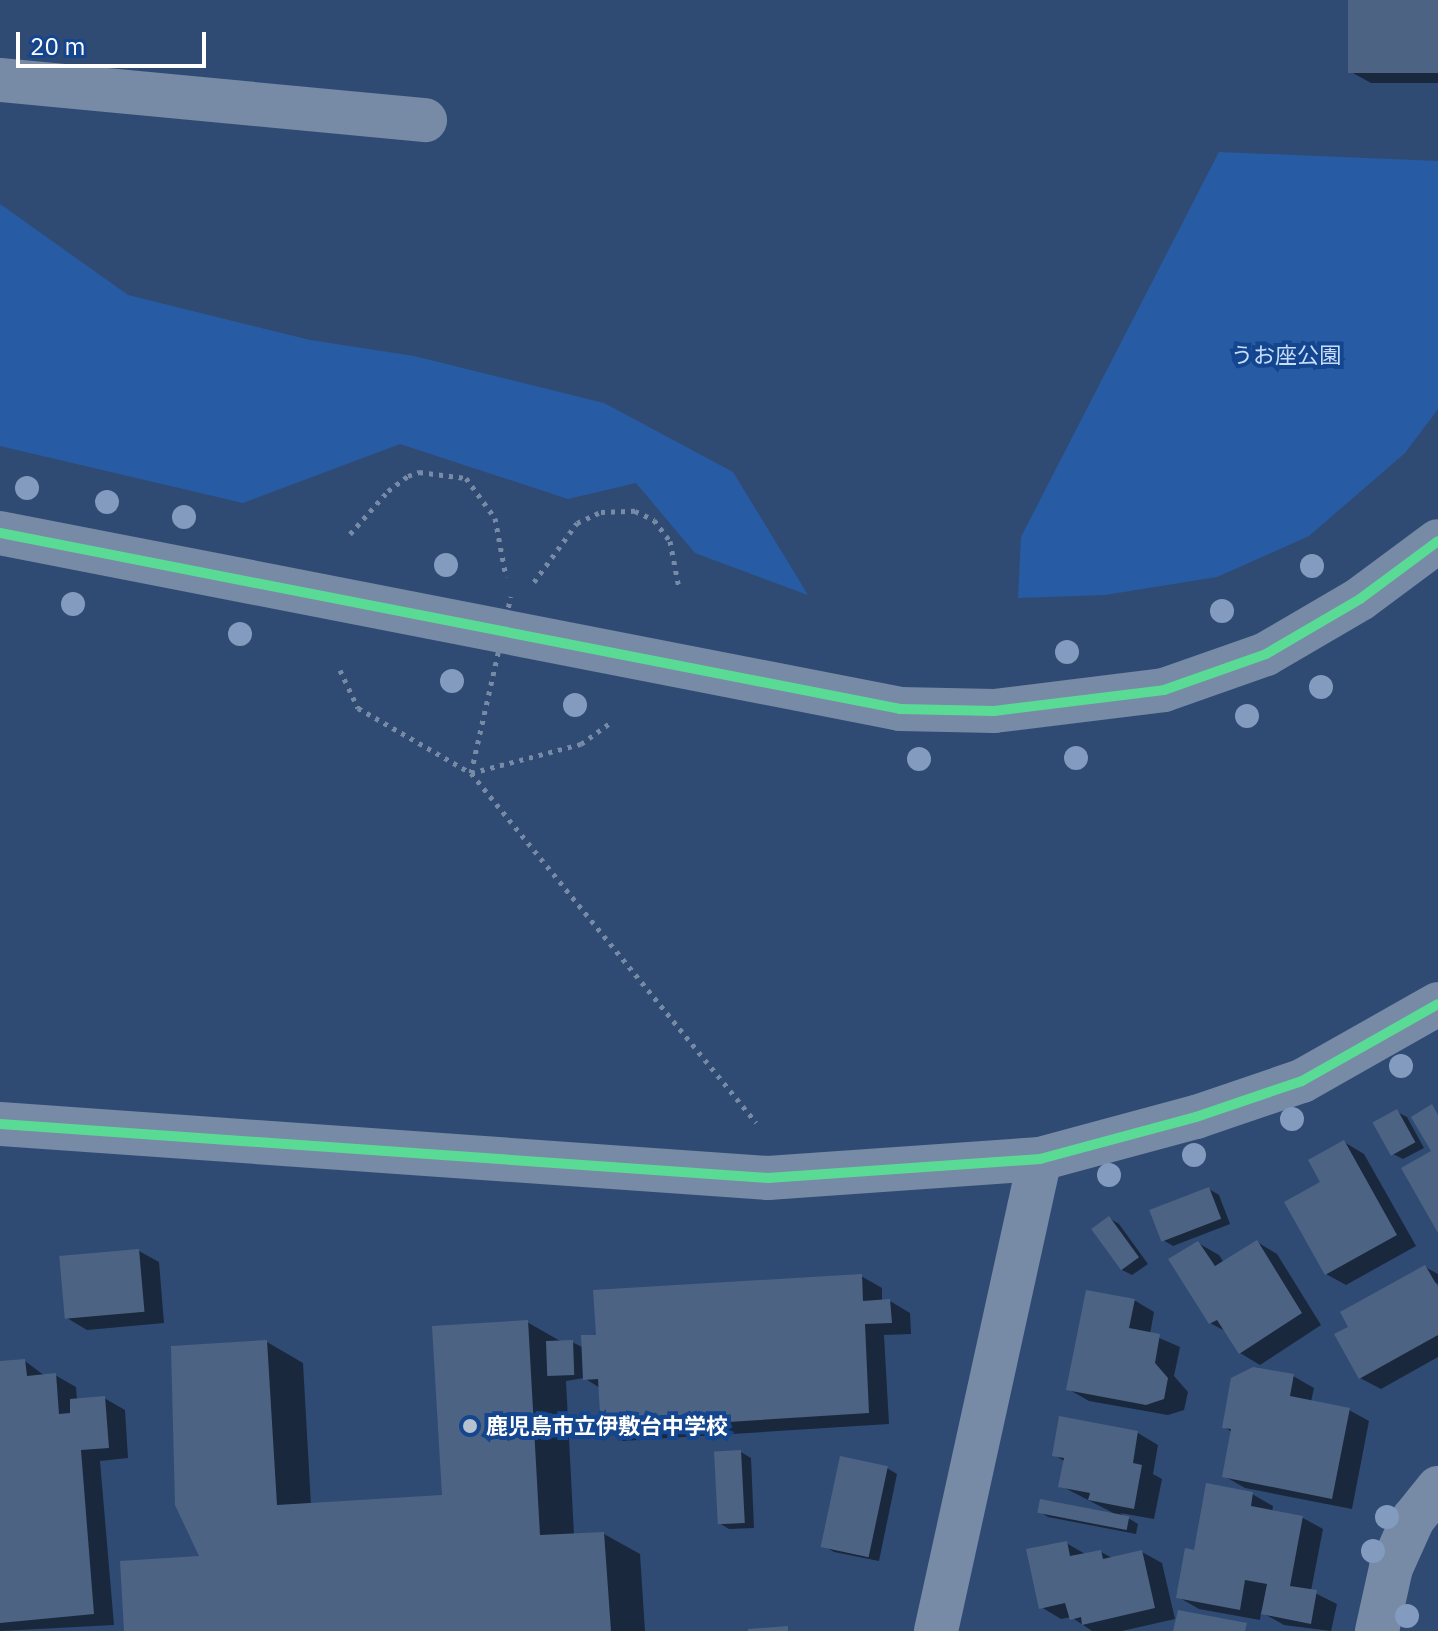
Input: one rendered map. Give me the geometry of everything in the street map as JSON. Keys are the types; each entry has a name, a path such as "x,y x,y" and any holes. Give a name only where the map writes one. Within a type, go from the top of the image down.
{"street":[{"path":"0,80 425,120"},
{"path":"0,533 900,709 994,711 1164,690 1266,654 1360,599 1438,541"},
{"path":"0,1124 768,1178 1040,1159 1196,1117 1302,1081 1438,1004"},
{"path":"936,1631 1040,1159"},
{"path":"1377,1631 1391,1568 1413,1519 1438,1488"}],"path":[{"path":"350,534 388,491 419,472 466,478 495,518 501,564 511,596 471,773"},
{"path":"511,596 537,580 577,523 601,512 635,511 654,520 670,541 679,588"},
{"path":"340,670 358,708 471,773 800,1176"},
{"path":"471,773 581,744 609,724"}],"green space":[{"name":"うお座公園","path":"1219,152 1438,161 1438,409 1405,453 1309,536 1217,577 1105,595 1018,598 1021,537"},
{"path":"0,204 128,295 310,340 414,356 604,403 733,472 808,595 695,553 636,483 568,499 400,444 243,503 0,446"}],"building":[{"path":"1348,0 1438,0 1438,73 1348,73"},
{"path":"1432,1104 1438,1115 1438,1233 1401,1168 1431,1151 1411,1117"},
{"path":"1397,1109 1415,1142 1391,1156 1373,1123"},
{"path":"1344,1140 1397,1235 1325,1275 1284,1202 1320,1182 1308,1160"},
{"path":"1209,1187 1221,1219 1161,1242 1149,1210"},
{"path":"1109,1216 1139,1257 1121,1270 1091,1229"},
{"path":"1257,1240 1302,1313 1239,1354 1217,1320 1209,1324 1168,1259 1198,1241 1215,1266"},
{"path":"139,1249 144,1312 65,1319 59,1256"},
{"path":"1425,1265 1438,1287 1438,1335 1359,1379 1334,1334 1348,1327 1340,1312"},
{"path":"862,1274 863,1301 890,1299 892,1323 865,1324 869,1413 601,1430 598,1379 583,1380 581,1335 596,1335 593,1290"},
{"path":"1086,1290 1135,1299 1129,1328 1160,1334 1155,1363 1168,1378 1164,1399 1146,1405 1066,1390"},
{"path":"528,1320 540,1535 604,1532 611,1631 124,1631 120,1561 199,1556 175,1505 171,1346 267,1340 277,1505 442,1495 432,1326"},
{"path":"573,1340 574,1375 547,1376 546,1341"},
{"path":"25,1359 27,1376 56,1373 59,1414 70,1413 70,1399 105,1396 109,1448 81,1450 94,1614 0,1623 0,1361"},
{"path":"1253,1367 1294,1374 1290,1396 1350,1408 1332,1499 1222,1477 1231,1429 1222,1428 1231,1378"},
{"path":"1059,1416 1138,1431 1133,1463 1142,1465 1134,1509 1088,1500 1090,1493 1058,1487 1064,1458 1052,1456"},
{"path":"741,1450 745,1523 718,1524 714,1451"},
{"path":"840,1456 888,1466 869,1557 821,1547"},
{"path":"1206,1483 1253,1492 1251,1506 1303,1516 1290,1586 1317,1590 1311,1624 1261,1614 1267,1584 1245,1580 1240,1610 1176,1598 1185,1548 1194,1550"},
{"path":"1040,1499 1129,1516 1127,1530 1037,1513"},
{"path":"1067,1541 1070,1556 1101,1550 1103,1559 1142,1550 1155,1608 1082,1625 1081,1617 1070,1620 1065,1603 1039,1609 1026,1549"},
{"path":"1178,1610 1247,1623 1245,1631 1173,1631"},
{"path":"788,1626 788,1631 748,1631 748,1629"}],"cycle path":[{"path":"0,533 900,709 994,711 1164,690 1266,654 1360,599 1438,541"},
{"path":"0,1124 768,1178 1040,1159 1196,1117 1302,1081 1438,1004"}],"place":[{"name":"鹿児島市立伊敷台中学校","path":"470,1426"}]}
